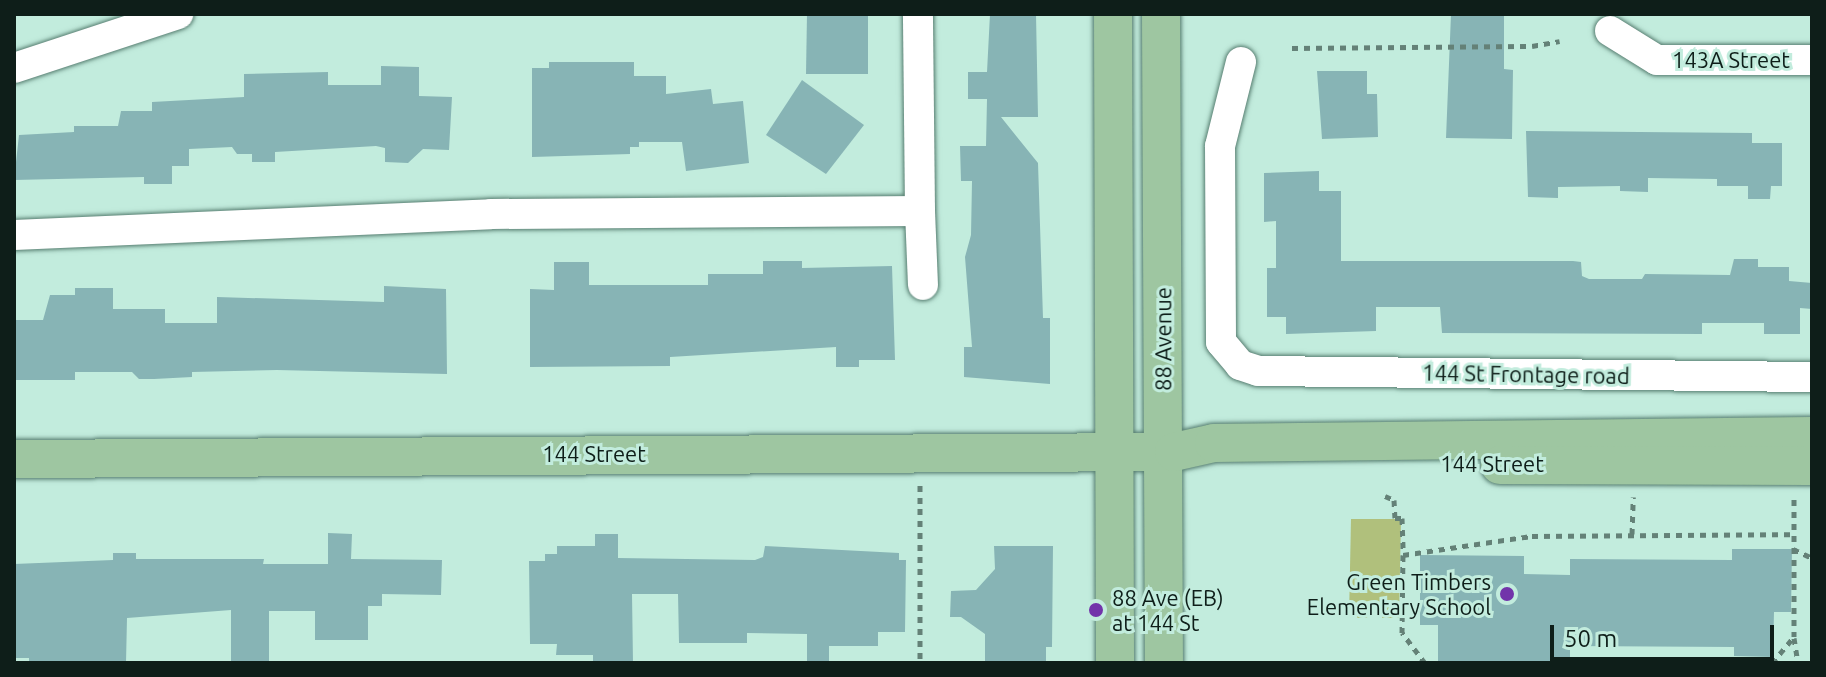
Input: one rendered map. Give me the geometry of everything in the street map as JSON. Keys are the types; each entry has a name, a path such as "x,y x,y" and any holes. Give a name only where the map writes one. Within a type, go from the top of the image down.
{"main road":[{"path":"1113,14 1115,663"},
{"name":"88 Avenue","path":"1161,14 1169,452 1164,663"},
{"name":"144 Street","path":"14,459 1169,452 1214,443 1812,436"},
{"name":"144 Street","path":"1169,452 1214,463 1812,466"}],"street":[{"path":"14,68 178,14"},
{"path":"918,14 923,285"},
{"name":"143A Street","path":"1610,31 1657,60 1812,60"},
{"name":"144 St Frontage road","path":"1241,62 1220,146 1221,342 1240,365 1258,371 1812,377"},
{"path":"14,235 491,214 920,211"}],"path":[{"path":"1292,48 1532,46 1560,41"},
{"path":"919,452 920,663"},
{"path":"1385,496 1394,500 1395,518 1402,518 1402,633 1425,663"},
{"path":"1632,534 1633,496"},
{"path":"1403,555 1532,536 1793,534 1794,637 1798,663"},
{"path":"1793,549 1812,558"},
{"path":"1772,663 1794,637"}],"green space":[{"path":"1351,519 1401,519 1399,618 1349,618"}],"building":[{"path":"807,14 868,14 868,74 806,74"},
{"path":"990,14 1036,14 1038,117 1001,117 1038,163 1043,318 1050,318 1050,384 964,377 964,347 972,347 965,257 971,235 972,181 961,181 960,146 986,146 987,99 968,99 968,72 987,72"},
{"path":"1451,14 1504,14 1504,69 1513,70 1512,139 1446,138"},
{"path":"549,62 634,62 634,76 666,76 666,94 711,89 713,104 743,101 749,163 686,171 682,142 639,142 639,147 630,147 630,154 532,157 532,68 549,68"},
{"path":"381,66 419,67 419,96 452,97 449,150 423,149 408,163 385,162 385,148 376,146 275,152 275,162 252,162 252,154 237,154 232,147 189,149 189,166 172,166 172,184 144,184 144,177 14,180 19,135 74,132 74,126 118,126 121,111 152,111 152,102 244,97 244,74 328,72 328,85 381,85"},
{"path":"1317,71 1367,71 1367,94 1377,94 1378,137 1322,139"},
{"path":"802,80 864,125 826,174 766,135"},
{"path":"1526,131 1752,133 1752,143 1782,143 1782,186 1771,186 1770,199 1748,199 1748,186 1717,186 1717,179 1648,178 1648,192 1620,191 1620,186 1558,187 1558,198 1528,197"},
{"path":"1319,171 1319,191 1341,191 1341,261 1573,261 1581,262 1582,276 1589,279 1642,279 1645,274 1730,275 1734,259 1758,259 1758,267 1789,267 1789,281 1812,283 1812,309 1800,308 1800,334 1764,334 1764,323 1702,323 1702,334 1442,333 1440,307 1376,307 1376,331 1286,334 1286,317 1267,317 1267,268 1276,268 1276,221 1264,222 1264,173"},
{"path":"763,261 802,261 802,268 892,266 895,360 859,360 859,367 836,367 836,347 670,357 670,366 530,367 530,289 554,290 554,262 589,262 589,285 708,285 708,274 763,274"},
{"path":"384,286 446,289 447,374 277,370 192,372 192,377 139,379 132,372 75,372 75,380 14,380 14,320 43,320 50,295 75,295 75,288 113,288 113,309 165,309 165,323 217,323 217,297 384,302"},
{"path":"328,533 352,534 351,559 442,560 441,595 382,594 382,606 368,606 368,640 315,640 315,611 269,611 269,663 231,663 231,610 127,618 126,663 29,663 29,658 14,658 14,564 113,560 113,553 136,553 136,559 264,559 263,564 328,564"},
{"path":"595,534 618,534 618,558 755,560 763,557 765,546 899,553 899,560 906,560 905,632 878,632 878,646 829,646 829,663 807,663 807,634 747,633 747,643 679,643 678,594 632,594 633,663 593,663 593,655 556,655 557,644 530,644 529,561 545,561 545,554 557,554 557,546 595,546"},
{"path":"994,546 1053,546 1052,647 1046,647 1046,663 985,663 985,634 961,617 950,617 951,591 976,590 995,569"},
{"path":"1732,549 1792,549 1791,612 1774,612 1773,657 1734,656 1734,647 1570,646 1570,663 1438,663 1438,625 1420,625 1420,555 1524,556 1524,574 1570,575 1570,559 1732,560"}],"place":[{"name":"Green Timbers Elementary School","path":"1507,594"},
{"name":"88 Ave (EB) at 144 St","path":"1096,610"}]}
